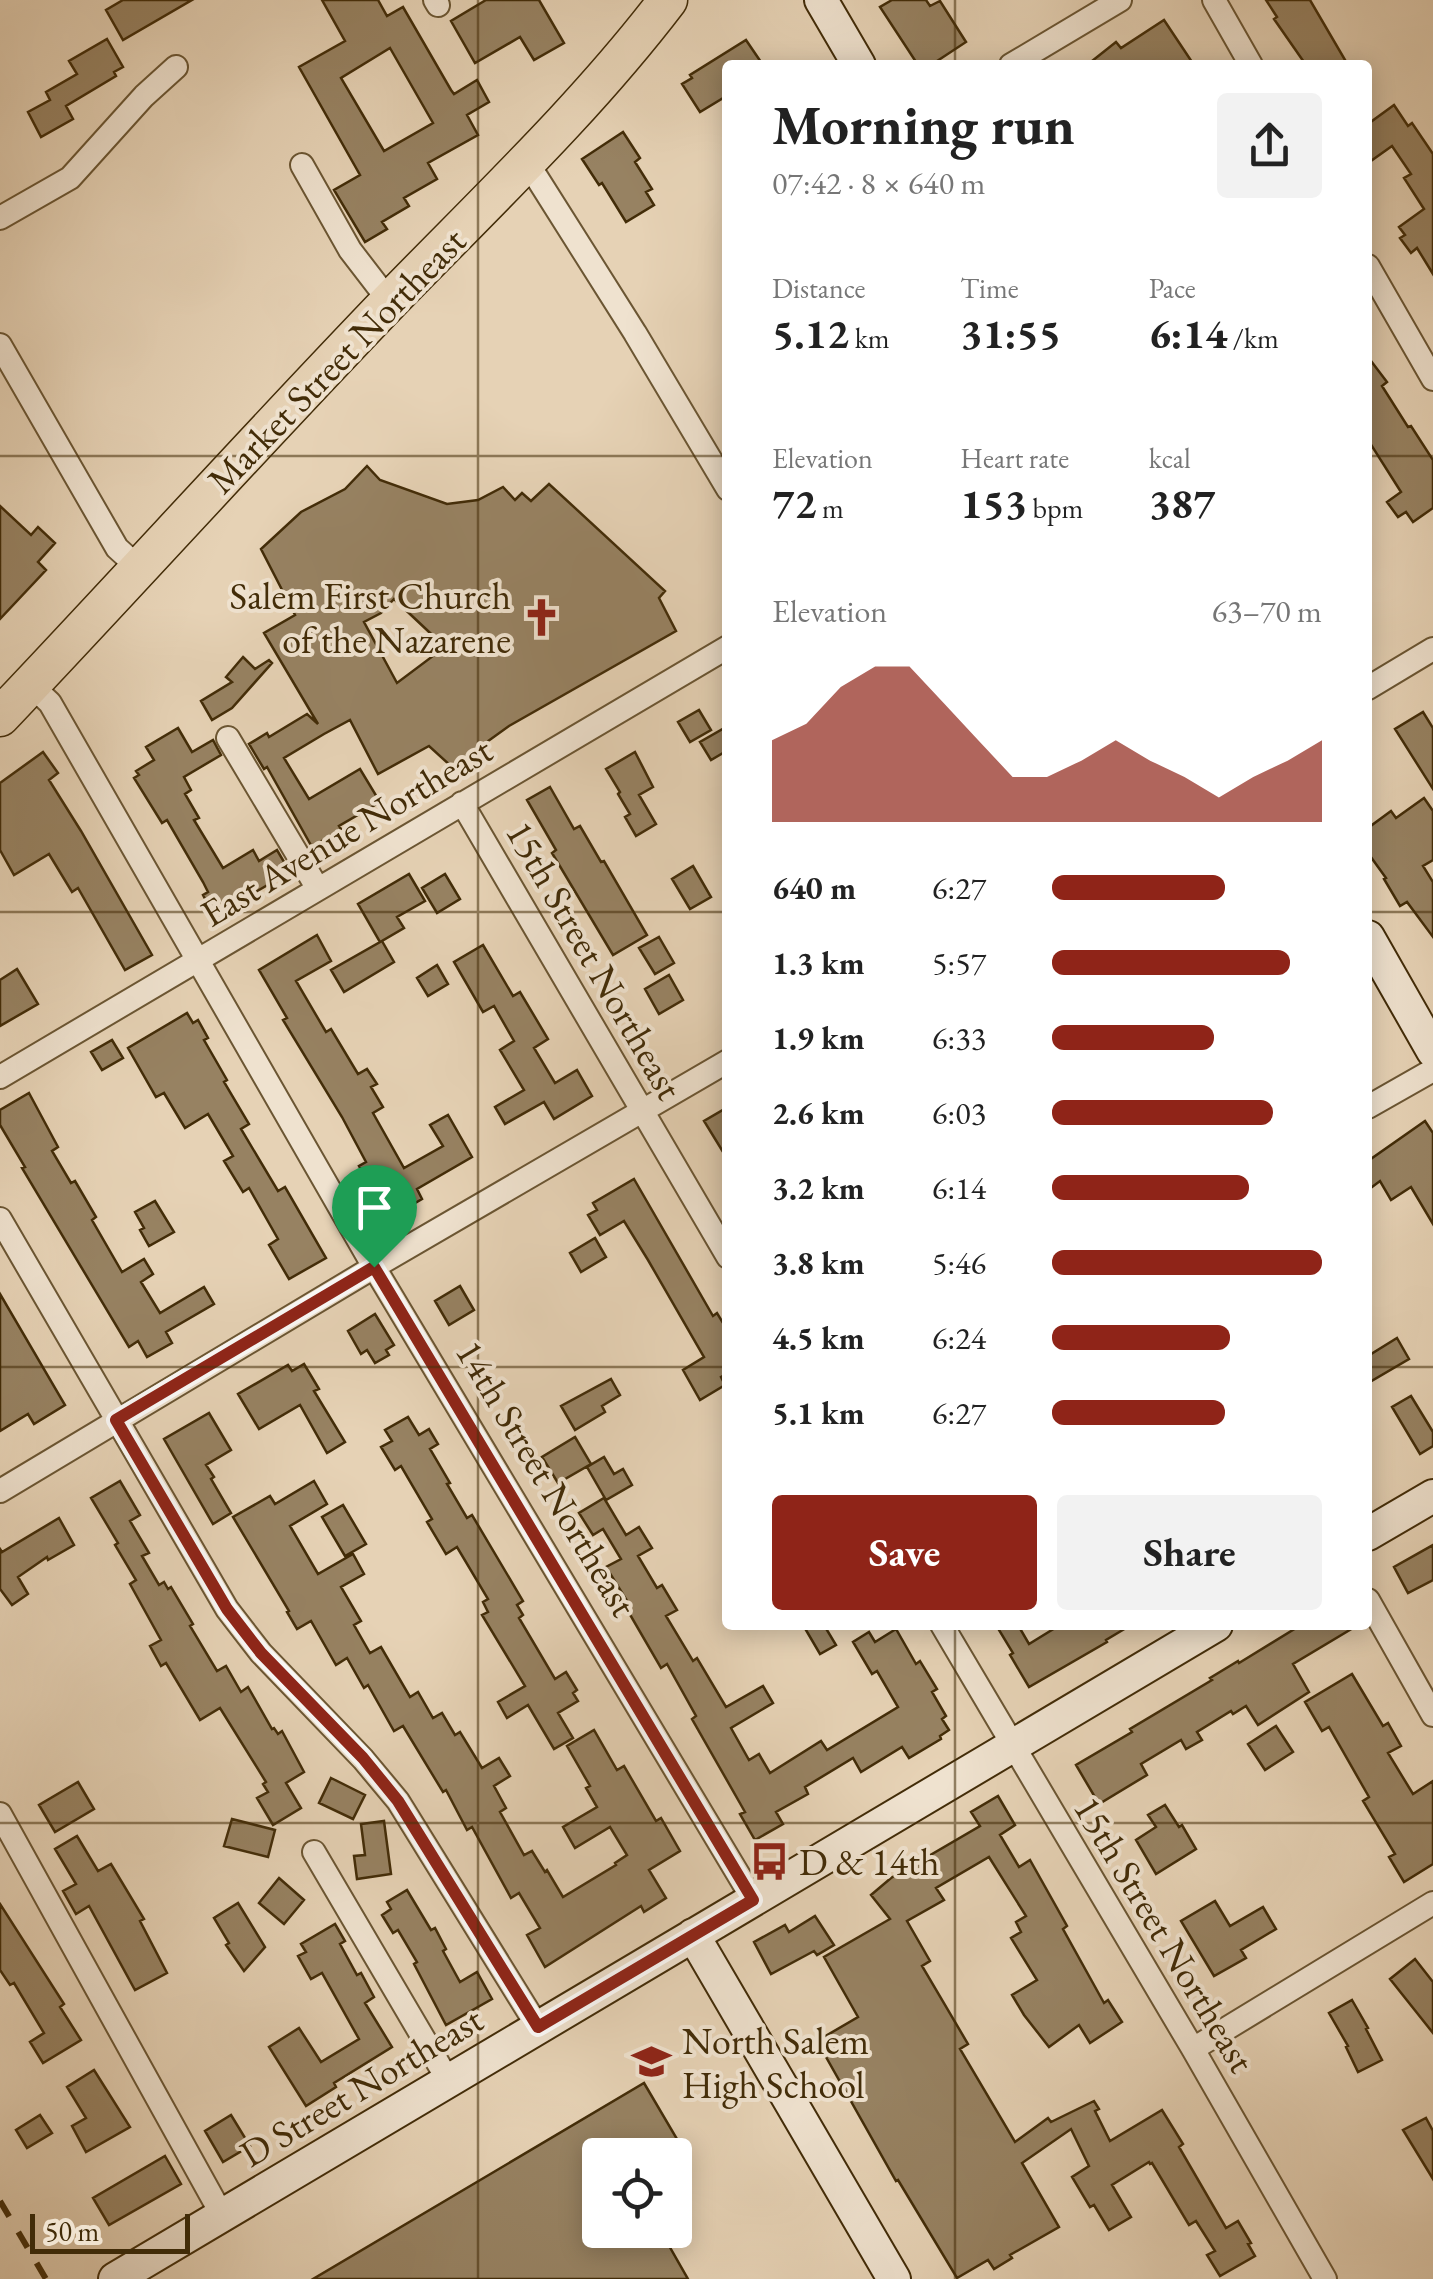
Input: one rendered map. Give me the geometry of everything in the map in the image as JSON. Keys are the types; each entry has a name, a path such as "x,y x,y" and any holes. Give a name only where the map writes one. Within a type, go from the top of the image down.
{"main road":[{"name":"Market Street Northeast","path":"0,718 604,80 668,0"}],"street":[{"path":"820,0 856,60"},
{"path":"1019,60 1120,0"},
{"path":"1214,0 1248,60"},
{"path":"0,218 70,178 144,96 176,68"},
{"path":"527,162 722,479"},
{"path":"302,164 350,250 390,302"},
{"path":"1372,273 1433,379"},
{"path":"0,344 117,548 139,568"},
{"path":"1372,686 1433,649"},
{"name":"East Avenue Northeast","path":"0,1077 722,650"},
{"name":"14th Street Northeast","path":"31,685 50,704 374,1267 753,1900"},
{"path":"228,738 318,889"},
{"name":"15th Street Northeast","path":"462,802 722,1247"},
{"path":"1372,945 1433,1051"},
{"path":"0,1491 722,1064"},
{"path":"1372,1105 1433,1070"},
{"path":"0,1219 227,1609 261,1653 363,1758 398,1801 538,2027"},
{"path":"1372,1532 1433,1496"},
{"path":"1372,1607 1433,1716"},
{"name":"15th Street Northeast","path":"945,1630 1324,2279"},
{"name":"D Street Northeast","path":"115,2279 1208,1630"},
{"path":"0,1814 222,2216"},
{"path":"314,1852 448,2080"},
{"path":"1193,2049 1433,1903"},
{"path":"693,1934 894,2279"}],"building":[{"path":"123,0 192,0 123,40 106,10"},
{"path":"322,0 378,0 387,16 403,7 454,94 477,80 489,102 467,115 478,135 428,163 437,179 404,198 409,206 382,222 387,229 365,242 334,190 360,175 299,67 345,41","holes":["390,48 433,123 384,151 341,78"]},
{"path":"486,0 539,0 564,43 534,60 520,37 475,63 451,21"},
{"path":"892,0 926,0 930,6 940,1 966,42 939,60 915,60 880,7"},
{"path":"1266,0 1310,0 1345,60 1303,60 1274,19 1277,17"},
{"path":"1164,20 1191,60 1093,60 1116,42 1121,48"},
{"path":"107,39 123,67 114,72 116,76 66,106 73,119 41,137 28,112 50,100 46,92 77,74 69,61"},
{"path":"746,40 760,60 722,60 722,99 700,112 682,84 692,78 690,75"},
{"path":"1394,105 1433,154 1433,274 1417,248 1411,253 1400,238 1405,235 1399,227 1424,209 1404,178 1411,174 1392,146 1372,160 1372,121"},
{"path":"623,132 640,158 635,162 652,189 646,192 654,205 626,222 582,159"},
{"path":"1372,362 1387,382 1382,386 1433,460 1433,508 1413,522 1406,512 1398,517 1387,502 1401,492 1372,446"},
{"name":"Salem First Church of the Nazarene","path":"367,466 380,480 447,504 478,500 503,487 515,500 522,493 531,501 549,484 665,591 659,598 676,631 509,726 452,767 429,746 378,774 350,720 324,734 284,758 309,799 360,769 380,802 312,847 267,767 264,769 249,744 307,714 318,724 264,633 295,615 261,549 301,512 345,489","holes":["394,599 445,647 397,683 364,622 381,613"]},
{"path":"0,506 31,535 38,527 55,543 38,562 46,570 0,619"},
{"path":"243,657 255,669 269,660 272,663 232,708 212,720 201,701 232,682 226,677"},
{"path":"699,710 711,730 690,742 678,722"},
{"path":"1423,712 1433,728 1433,789 1395,729"},
{"path":"178,728 192,752 213,740 221,755 184,777 191,790 185,794 199,818 194,820 223,868 253,850 259,861 277,850 290,872 214,916 203,895 208,892 203,882 167,820 162,823 134,778 139,775 136,771 154,760 146,747"},
{"path":"722,729 722,754 711,760 700,742"},
{"path":"43,752 58,773 49,780 152,955 125,970 78,888 72,892 49,854 14,875 0,850 0,783"},
{"path":"635,752 653,787 639,795 656,824 636,836 625,817 630,814 606,769"},
{"path":"550,787 574,829 580,826 601,862 604,861 647,935 613,955 552,853 556,850 527,800"},
{"path":"1424,798 1433,811 1433,860 1423,866 1433,882 1433,937 1407,902 1400,906 1372,859 1372,825 1391,811 1396,818"},
{"path":"693,866 711,897 690,909 672,879"},
{"path":"409,874 425,901 397,917 404,928 382,941 394,962 344,992 331,970 380,942 358,904"},
{"path":"445,874 460,899 437,913 422,888"},
{"path":"317,935 331,961 296,981 326,1032 331,1029 358,1074 367,1069 377,1084 371,1087 383,1107 373,1113 404,1168 443,1146 430,1125 448,1115 472,1157 417,1189 422,1199 386,1220 359,1166 366,1162 283,1020 287,1018 259,970"},
{"path":"659,937 674,963 655,974 639,948"},
{"path":"483,945 513,996 520,992 548,1039 534,1048 555,1083 577,1070 592,1096 554,1119 544,1102 505,1124 495,1107 524,1090 500,1050 514,1041 494,1006 483,1012 454,962"},
{"path":"437,965 448,984 428,996 417,978"},
{"path":"17,969 38,1004 0,1026 0,980"},
{"path":"669,975 683,1000 659,1014 645,989"},
{"path":"187,1013 193,1023 198,1020 208,1038 204,1040 227,1080 224,1082 249,1124 241,1129 278,1191 285,1187 326,1258 289,1279 269,1245 278,1239 249,1188 243,1192 224,1161 233,1156 208,1114 185,1128 164,1093 156,1097 128,1048"},
{"path":"112,1040 123,1058 102,1070 91,1052"},
{"path":"29,1093 58,1147 52,1151 96,1217 92,1220 122,1272 144,1259 153,1274 141,1282 160,1313 204,1287 214,1304 166,1332 172,1343 147,1357 138,1341 129,1347 0,1125 0,1110"},
{"path":"722,1110 722,1150 704,1121"},
{"path":"1425,1121 1433,1133 1433,1224 1411,1187 1391,1200 1380,1181 1372,1187 1372,1158"},
{"path":"634,1179 713,1316 717,1313 722,1321 722,1387 700,1400 683,1370 704,1357 624,1221 600,1235 588,1215 597,1210 593,1203"},
{"path":"155,1201 174,1232 149,1246 135,1212"},
{"path":"595,1238 606,1257 581,1272 570,1253"},
{"path":"460,1286 474,1310 449,1325 435,1301"},
{"path":"0,1294 65,1405 34,1424 28,1414 0,1431"},
{"path":"375,1314 394,1345 386,1350 389,1355 375,1363 367,1350 361,1354 348,1331"},
{"path":"1397,1338 1409,1359 1372,1381 1372,1354"},
{"path":"304,1364 319,1389 314,1391 345,1442 327,1453 300,1405 259,1429 238,1394 288,1365 292,1371"},
{"path":"611,1379 620,1395 602,1406 605,1412 575,1430 561,1406"},
{"path":"1411,1396 1433,1432 1433,1446 1420,1454 1392,1407"},
{"path":"209,1413 231,1450 206,1465 231,1513 213,1524 164,1439"},
{"path":"408,1417 419,1435 429,1429 438,1444 430,1449 450,1483 447,1484 467,1518 472,1515 523,1601 517,1605 523,1615 519,1618 555,1679 566,1672 577,1690 573,1693 578,1701 558,1713 573,1738 554,1749 528,1705 507,1718 498,1702 525,1686 482,1615 488,1612 483,1602 488,1599 457,1547 446,1554 427,1522 432,1519 401,1466 395,1470 381,1447 392,1441 385,1430"},
{"path":"575,1437 591,1464 558,1483 542,1457"},
{"path":"604,1457 614,1474 623,1469 632,1485 606,1500 587,1467"},
{"path":"120,1481 140,1515 130,1521 149,1553 142,1556 159,1585 164,1582 168,1589 171,1587 217,1671 226,1666 241,1692 248,1687 272,1729 278,1734 282,1731 304,1772 286,1783 301,1808 273,1825 257,1798 268,1792 263,1784 266,1782 220,1708 200,1720 166,1663 161,1666 150,1646 161,1640 130,1584 136,1580 115,1545 118,1543 91,1498"},
{"path":"314,1481 327,1504 290,1526 318,1574 353,1554 364,1574 341,1587 361,1621 354,1625 370,1653 381,1647 410,1697 418,1692 433,1718 442,1713 455,1735 460,1732 482,1768 499,1758 510,1776 494,1786 506,1808 500,1812 524,1855 532,1851 563,1897 627,1855 610,1827 575,1848 563,1827 597,1807 567,1746 594,1730 617,1770 624,1766 656,1821 661,1818 680,1851 649,1870 666,1898 644,1912 641,1906 545,1967 527,1935 540,1928 519,1893 511,1898 472,1827 467,1830 446,1790 443,1792 403,1726 394,1731 368,1685 364,1688 347,1658 336,1665 311,1621 297,1629 233,1517 270,1496 275,1504"},
{"path":"604,1498 626,1535 639,1527 652,1548 638,1556 657,1588 662,1585 677,1610 666,1616 726,1707 763,1686 773,1703 731,1728 749,1760 759,1754 770,1773 821,1741 827,1750 898,1707 877,1671 872,1674 853,1642 869,1632 875,1642 897,1630 916,1664 920,1661 937,1689 932,1692 949,1730 909,1758 902,1747 861,1772 853,1758 805,1787 808,1794 776,1812 783,1824 755,1840 740,1814 745,1812 692,1719 696,1716 667,1664 661,1668 606,1567 621,1559 603,1529 593,1535 579,1513"},
{"path":"343,1505 366,1544 345,1556 322,1517"},
{"path":"59,1518 74,1545 18,1577 28,1594 12,1605 0,1589 0,1549 2,1552"},
{"path":"1433,1545 1433,1580 1408,1593 1394,1567"},
{"path":"806,1630 827,1630 836,1645 820,1654"},
{"path":"999,1630 1021,1630 1029,1644 1052,1630 1123,1630 1029,1687 1010,1655 1013,1653"},
{"path":"1293,1630 1350,1630 1293,1664 1309,1692 1258,1725 1246,1706 1233,1714 1231,1711 1197,1732 1202,1740 1186,1749 1181,1740 1141,1764 1147,1775 1099,1804 1076,1765"},
{"path":"1352,1674 1383,1726 1388,1723 1401,1746 1388,1753 1413,1794 1433,1781 1433,1864 1404,1882 1389,1857 1395,1854 1363,1801 1369,1797 1329,1727 1322,1731 1305,1702"},
{"path":"1276,1726 1293,1752 1265,1770 1248,1744"},
{"path":"331,1778 365,1795 353,1819 319,1803"},
{"path":"78,1782 94,1809 55,1832 39,1805"},
{"path":"998,1796 1015,1825 1000,1835 1019,1867 1030,1860 1104,2003 1108,2000 1122,2022 1090,2043 1079,2025 1049,2047 1012,1995 1037,1980 1011,1938 1021,1932 1016,1922 1026,1916 989,1857 936,1888 944,1900 907,1921 930,1961 922,1966 968,2044 960,2049 1015,2142 1048,2118 1051,2122 1094,2101 1110,2141 1162,2110 1226,2228 1238,2221 1251,2243 1248,2244 1255,2256 1220,2276 1207,2255 1215,2251 1196,2221 1189,2225 1152,2163 1112,2185 1131,2217 1109,2230 1072,2177 1089,2166 1071,2129 1022,2163 1059,2227 1010,2255 1012,2258 994,2269 988,2260 957,2278 896,2181 817,2041 858,2017 824,1957 890,1919 871,1895 891,1878 980,1826 971,1812"},
{"path":"1165,1805 1196,1849 1156,1874 1136,1840 1156,1827 1148,1815"},
{"path":"232,1819 275,1830 268,1857 224,1846"},
{"path":"384,1821 391,1874 357,1879 354,1856 365,1855 361,1824"},
{"path":"77,1836 98,1871 111,1864 144,1919 140,1921 167,1973 135,1990 89,1906 76,1914 63,1891 76,1884 55,1849"},
{"path":"279,1878 304,1900 284,1924 259,1903"},
{"path":"407,1890 431,1930 435,1928 460,1982 477,1972 492,1999 446,2025 414,1964 417,1962 398,1930 393,1933 382,1915 391,1909 387,1902"},
{"path":"1215,1901 1230,1926 1263,1907 1276,1929 1241,1950 1246,1958 1214,1976 1181,1921"},
{"path":"238,1903 265,1947 244,1971 214,1918"},
{"path":"0,1904 64,2004 60,2007 81,2040 43,2063 30,2042 44,2033 14,1983 10,1985 0,1970"},
{"path":"815,1916 834,1945 771,1974 754,1942 785,1925 789,1932"},
{"path":"335,1924 345,1941 340,1944 374,1997 365,2003 392,2047 334,2083 336,2087 306,2106 269,2047 299,2028 321,2062 359,2039 322,1973 311,1979 298,1956 306,1952 301,1944"},
{"path":"1415,1959 1433,1982 1433,2033 1390,1979"},
{"path":"1352,2000 1382,2060 1358,2072 1329,2013"},
{"path":"94,2070 130,2127 86,2152 72,2126 86,2118 67,2087"},
{"path":"644,2083 676,2138 582,2138 582,2248 670,2248 688,2279 313,2279"},
{"path":"40,2115 52,2133 27,2148 16,2130"},
{"path":"231,2115 250,2146 223,2162 205,2131"},
{"path":"1426,2118 1433,2131 1433,2179 1403,2130"},
{"path":"165,2156 181,2184 109,2225 93,2198"}],"railway":[{"path":"0,2201 46,2279"}],"place":[{"name":"Salem First Church of the Nazarene","path":"541,617"},
{"name":"D & 14th","path":"769,1861"},
{"name":"North Salem High School","path":"652,2062"}],"route":[{"path":"374,1267 753,1900 538,2027 398,1801 363,1758 261,1653 227,1609 116,1420 374,1267"}]}
